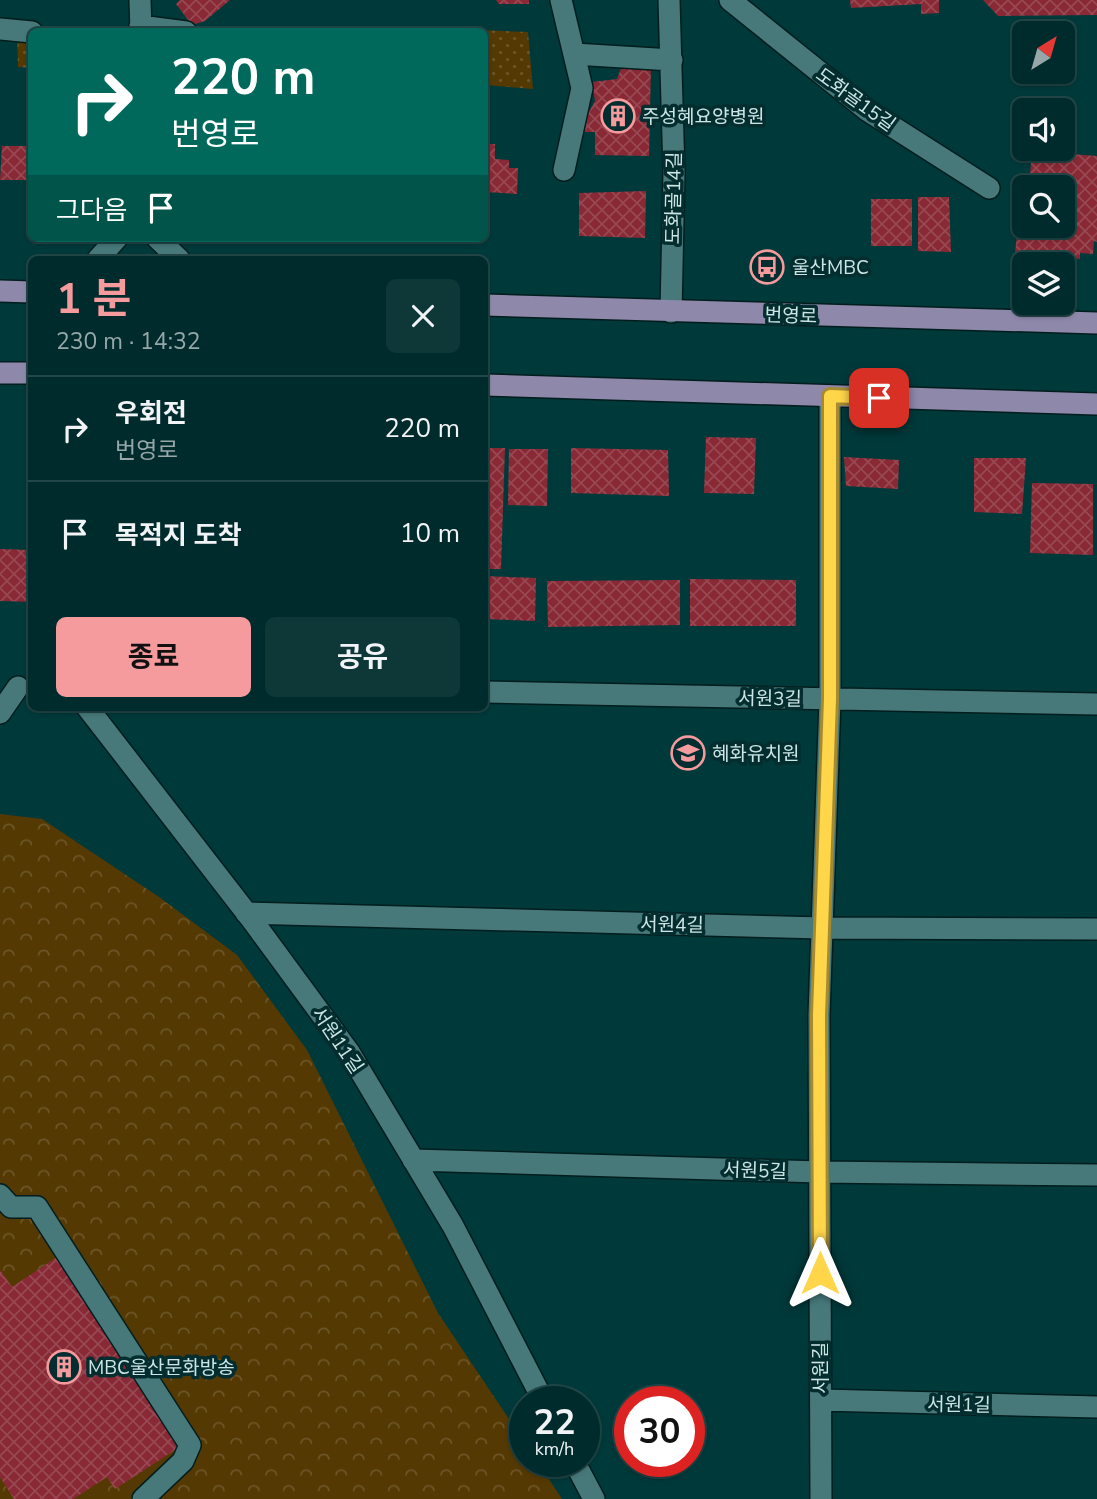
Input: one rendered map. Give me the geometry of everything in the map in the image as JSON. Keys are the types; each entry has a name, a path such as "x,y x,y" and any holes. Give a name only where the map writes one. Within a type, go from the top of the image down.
{"main road":[{"path":"0,291 28,292"},
{"name":"번영로","path":"488,305 1093,321"},
{"path":"0,373 28,373"},
{"path":"488,385 1097,404"}],"street":[{"path":"140,0 140,28"},
{"path":"561,0 582,88 564,170"},
{"name":"도화골14길","path":"669,0 674,172 671,312"},
{"name":"도화골15길","path":"730,0 868,111 989,188"},
{"path":"0,29 28,32"},
{"path":"574,54 672,60"},
{"path":"101,256 113,242"},
{"path":"161,242 176,256"},
{"name":"서원길","path":"821,1499 819,1015 830,699 830,396"},
{"path":"0,713 17,687"},
{"name":"서원3길","path":"488,692 1097,704"},
{"name":"서원11길","path":"90,711 349,1052 453,1226 536,1386"},
{"name":"서원4길","path":"246,913 822,928 1097,929"},
{"name":"서원5길","path":"413,1160 819,1172 1097,1175"},
{"path":"0,1195 11,1208 37,1207 190,1445 183,1461 143,1499"},
{"name":"서원1길","path":"821,1400 1097,1406"},
{"path":"583,1477 594,1499"}],"green space":[{"path":"17,30 28,32 28,68 18,67"},
{"path":"488,30 528,32 533,89 488,85"},
{"path":"0,814 42,819 159,897 237,955 307,1050 438,1313 509,1419 509,1477 548,1477 562,1499 0,1499"}],"building":[{"path":"180,0 230,0 205,21 192,25 176,4"},
{"path":"496,0 529,0 529,4 499,4"},
{"path":"850,0 939,0 939,13 921,14 921,4 851,8"},
{"path":"983,0 1097,0 1097,15 998,16"},
{"name":"주성혜요양병원","path":"625,58 651,67 649,156 595,155 595,132 578,132 595,101 592,82 617,79"},
{"path":"488,144 495,144 495,159 509,160 509,168 518,168 517,194 488,192"},
{"path":"2,146 28,146 28,180 0,180"},
{"path":"1075,154 1097,156 1097,242 1094,241 1093,254 1080,253 1080,259 1075,259 1075,252 1015,252 1017,238 1075,238 1075,175 1030,175 1031,161 1075,161"},
{"path":"646,191 645,238 579,236 579,193"},
{"path":"918,197 949,197 951,252 918,251"},
{"path":"871,199 912,199 912,246 871,246"},
{"path":"706,437 756,438 754,494 704,493"},
{"path":"488,448 505,448 501,569 488,569"},
{"path":"571,448 668,450 669,496 571,493"},
{"path":"509,449 548,449 547,506 508,505"},
{"path":"844,457 899,460 898,489 846,486"},
{"path":"974,458 1026,458 1022,514 974,512"},
{"path":"1032,483 1093,484 1093,555 1030,553"},
{"path":"0,549 28,550 28,602 0,601"},
{"path":"488,576 536,578 535,621 488,619"},
{"path":"690,579 796,580 796,626 690,626"},
{"path":"680,580 680,625 548,627 547,581"},
{"name":"MBC울산문화방송","path":"57,1257 181,1446 115,1489 107,1477 73,1499 14,1499 0,1477 0,1270 12,1287"}],"place":[{"name":"주성혜요양병원","path":"618,116"},
{"name":"울산MBC","path":"767,267"},
{"name":"혜화유치원","path":"688,753"},
{"name":"MBC울산문화방송","path":"64,1367"}],"route":[{"path":"820,1273 819,1015 830,699 830,396 879,398"}]}
